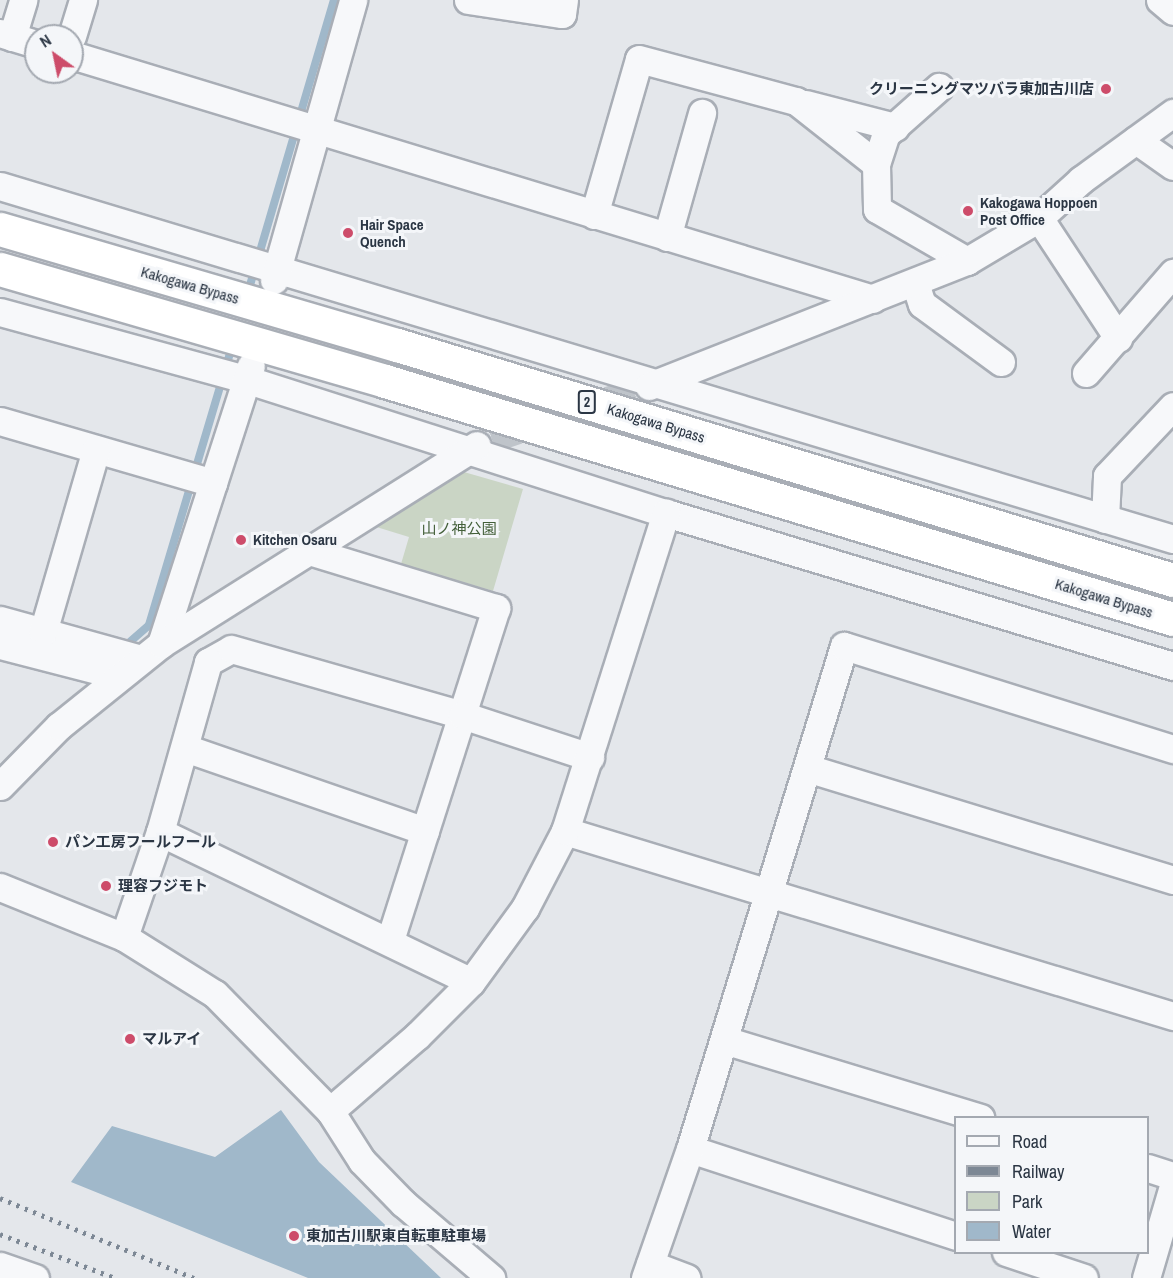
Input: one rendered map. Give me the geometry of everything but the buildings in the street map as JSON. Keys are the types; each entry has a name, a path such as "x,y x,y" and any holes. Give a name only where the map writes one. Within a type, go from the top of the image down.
{"highway":[{"name":"Kakogawa Bypass","path":"0,229 397,345 1173,580"},
{"name":"Kakogawa Bypass","path":"0,269 385,381 1173,619"}],"street":[{"path":"16,38 23,0"},
{"path":"76,24 83,0"},
{"path":"468,0 562,14 564,0"},
{"path":"1160,0 1173,10"},
{"path":"276,274 317,129 348,6"},
{"path":"594,215 639,58 895,127"},
{"path":"84,59 873,298"},
{"path":"939,87 886,134 876,164 877,209 967,261"},
{"path":"796,101 876,164"},
{"path":"667,237 702,113"},
{"path":"645,387 967,261 1039,218 1081,180 1173,113"},
{"path":"1136,140 1173,166"},
{"path":"0,186 276,274 645,387 1173,539"},
{"path":"1039,218 1118,338"},
{"path":"1086,373 1173,273"},
{"path":"915,283 922,304 1001,362"},
{"path":"0,312 249,373 666,513 1173,666"},
{"path":"151,652 213,483 249,373"},
{"path":"1105,519 1107,476 1173,406"},
{"path":"0,421 213,483"},
{"path":"0,786 59,726 151,652 467,448 492,440"},
{"path":"43,632 96,450"},
{"path":"330,1112 417,1036 471,982 525,908 565,831 666,513"},
{"path":"306,550 496,608 390,941"},
{"path":"0,620 43,632 151,652"},
{"path":"0,645 120,676"},
{"path":"686,1278 648,1271 690,1149 844,646 1173,749"},
{"path":"124,937 160,832 208,662 231,649 462,715 590,757"},
{"path":"185,748 425,831"},
{"path":"807,768 1173,880"},
{"path":"565,831 769,890 1173,1016"},
{"path":"160,832 471,982"},
{"path":"0,887 124,937 215,994 330,1112 362,1161 403,1203 491,1278"},
{"path":"724,1040 973,1116"},
{"path":"690,1149 954,1235"},
{"path":"1149,1168 1173,1176"},
{"path":"1146,1278 1173,1186"},
{"path":"1012,1254 1084,1278"},
{"path":"0,1266 35,1278"}],"green space":[{"name":"山ノ神公園","path":"457,470 523,489 493,591 401,564 409,537 370,525"}],"water":[{"name":"東加古川駅東自転車駐車場","path":"281,1110 319,1162 441,1278 308,1278 71,1182 112,1126 215,1157"}],"waterway":[{"path":"248,292 334,0"},
{"path":"124,647 149,625 233,344"}],"tunnel":[{"path":"492,439 637,390"}],"railway":[{"path":"0,1198 194,1278"},
{"path":"0,1234 115,1278"}],"place":[{"name":"クリーニングマツバラ東加古川店","path":"1106,89"},
{"name":"Kakogawa Hoppoen Post Office","path":"968,211"},
{"name":"Hair Space Quench","path":"348,233"},
{"name":"Kitchen Osaru","path":"241,540"},
{"name":"パン工房フールフール","path":"53,842"},
{"name":"理容フジモト","path":"106,886"},
{"name":"マルアイ","path":"130,1039"},
{"name":"東加古川駅東自転車駐車場","path":"294,1236"}]}
